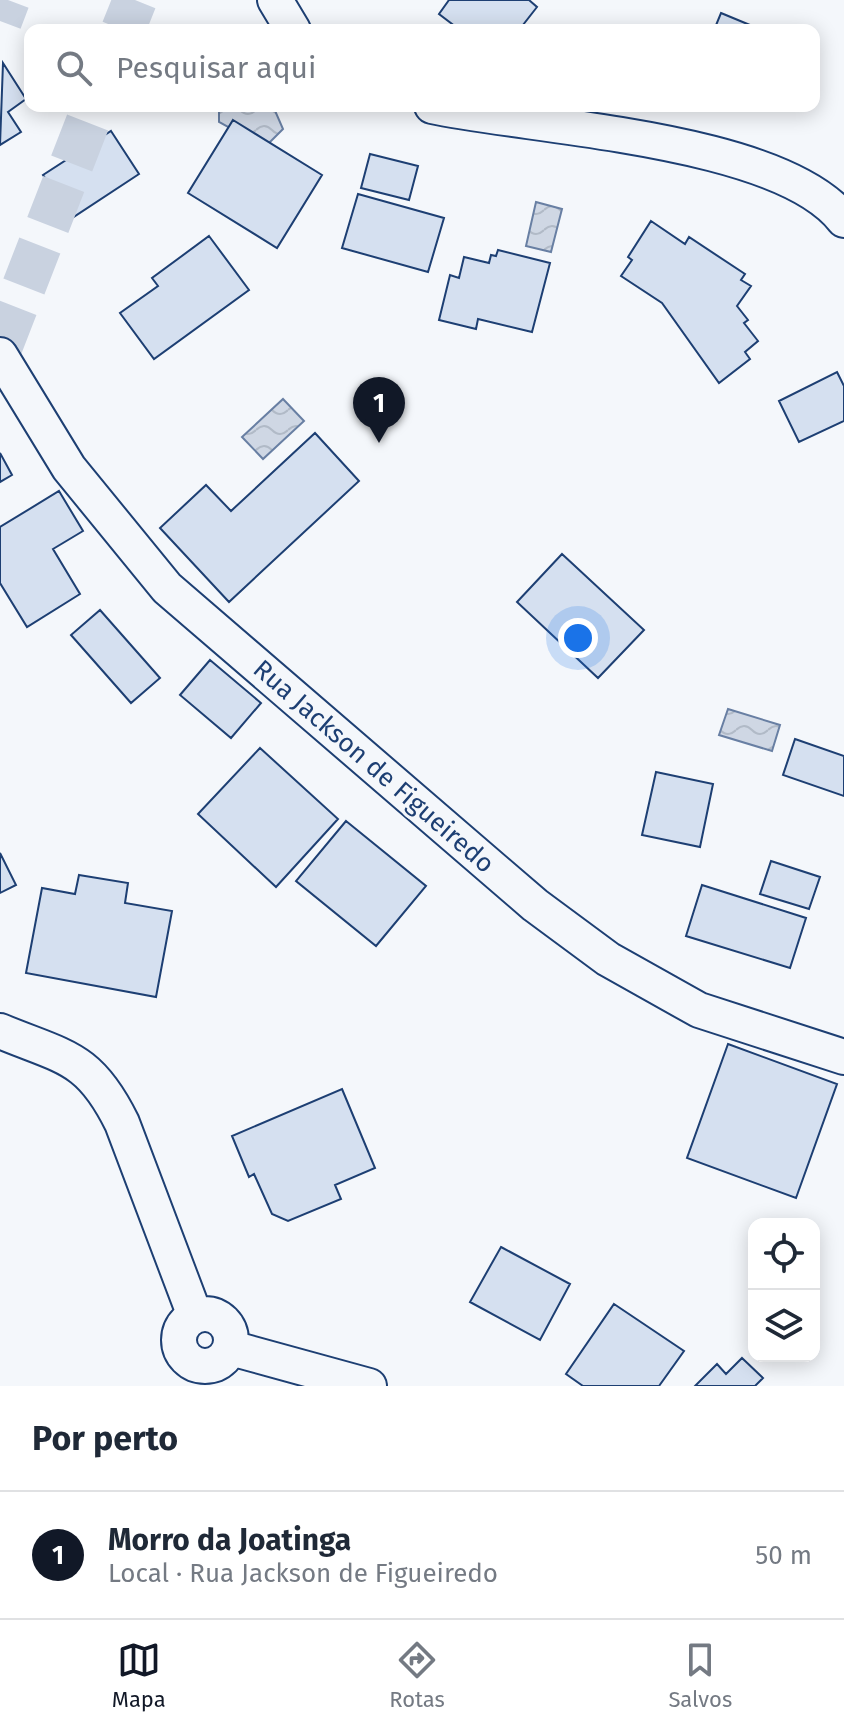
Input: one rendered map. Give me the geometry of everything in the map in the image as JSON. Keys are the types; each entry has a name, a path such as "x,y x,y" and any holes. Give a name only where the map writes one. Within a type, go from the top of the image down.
{"street":[{"path":"275,0 289,24"},
{"path":"467,112 740,159 795,180 833,205 844,220"},
{"name":"Rua Jackson de Figueiredo","path":"0,355 69,468 167,588 535,905 608,959 699,1010 844,1057"},
{"path":"0,1031 81,1064 107,1093 122,1123 195,1316"},
{"path":"211,1315 226,1323 232,1339 231,1348 220,1362 190,1375 179,1344 182,1327 195,1316 211,1315"},
{"path":"231,1348 369,1386"}],"water":[{"path":"219,112 276,112 283,129 270,142 257,143 219,122"},
{"path":"536,202 562,209 551,252 526,246"},
{"path":"283,399 304,421 263,459 242,437"},
{"path":"728,709 780,725 772,751 719,735"}],"building":[{"path":"449,0 529,0 537,7 524,24 452,24 439,14"},
{"path":"721,13 748,24 716,24"},
{"path":"3,63 24,100 8,112 21,132 0,145"},
{"path":"233,120 322,175 277,248 188,193"},
{"path":"111,131 139,174 72,218 43,175"},
{"path":"370,154 418,166 409,200 361,188"},
{"path":"358,194 444,218 428,272 342,248"},
{"path":"651,221 685,244 689,237 745,274 741,280 751,286 737,306 748,320 744,323 758,341 745,352 750,359 719,383 662,303 621,276 632,260 628,257"},
{"path":"209,236 249,290 154,359 120,313 158,286 152,278"},
{"path":"498,250 550,263 532,332 478,319 476,329 439,320 450,275 459,278 464,257 489,263 491,255 496,256"},
{"path":"837,372 844,386 844,421 799,442 779,401"},
{"path":"315,433 359,481 229,602 160,528 206,485 231,511"},
{"path":"0,453 12,475 0,482"},
{"path":"59,491 83,531 53,549 80,594 27,627 0,583 0,527"},
{"path":"562,554 644,630 598,678 517,602"},
{"path":"100,610 160,678 131,703 71,635"},
{"path":"210,660 261,703 231,738 180,695"},
{"path":"795,739 844,756 844,796 783,775"},
{"path":"260,748 338,819 276,887 198,814"},
{"path":"656,772 713,784 700,847 642,835"},
{"path":"346,821 426,886 376,946 296,881"},
{"path":"0,853 16,885 0,893"},
{"path":"771,861 820,877 809,909 760,894"},
{"path":"79,875 128,883 125,903 172,911 156,997 26,973 42,888 75,894"},
{"path":"702,885 806,918 790,968 686,936"},
{"path":"728,1044 837,1084 796,1198 687,1158"},
{"path":"342,1089 375,1168 335,1185 341,1199 288,1221 272,1214 254,1174 249,1177 232,1136"},
{"path":"501,1247 570,1284 540,1340 470,1302"},
{"path":"614,1304 684,1351 659,1386 583,1386 566,1374"},
{"path":"742,1358 763,1378 755,1386 695,1386 717,1364 726,1374"}],"tunnel":[{"path":"0,21 8,0"},
{"path":"125,24 135,0"},
{"path":"0,348 92,112"}],"place":[{"name":"Morro da Joatinga","path":"379,443"}]}
